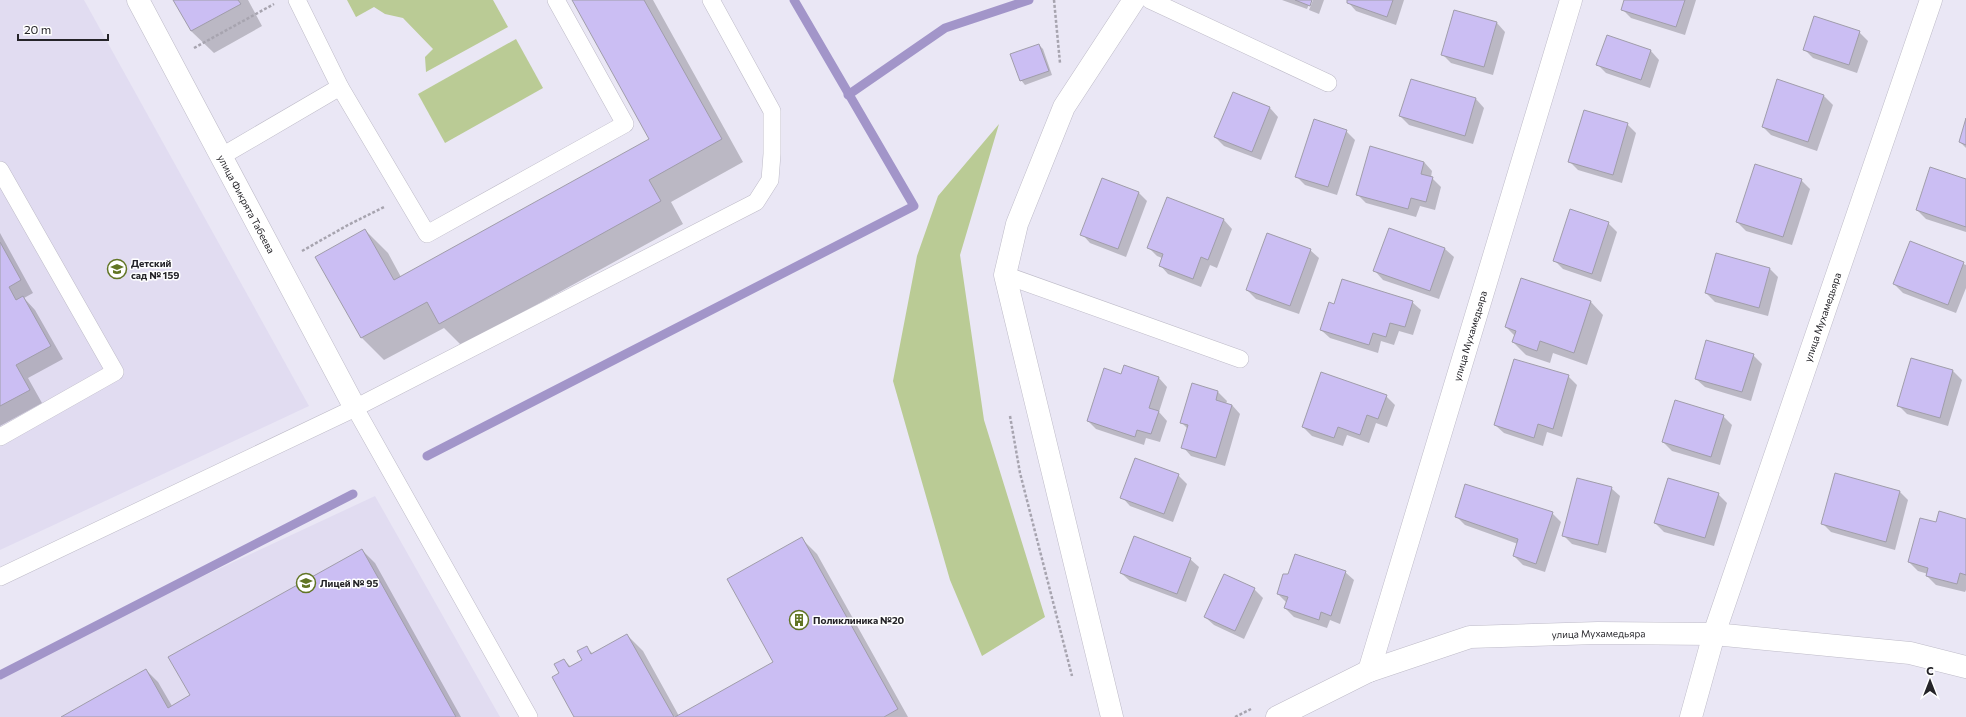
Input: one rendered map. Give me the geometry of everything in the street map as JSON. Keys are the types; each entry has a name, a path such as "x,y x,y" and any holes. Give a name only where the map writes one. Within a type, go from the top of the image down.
{"street":[{"name":"улица Фикрята Табеева","path":"138,0 355,408"},
{"path":"1112,717 1005,275 1017,224 1064,107 1134,0"},
{"name":"улица Мухамедьяра","path":"1369,671 1571,0"},
{"name":"улица Мухамедьяра","path":"1691,717 1714,634 1931,0"},
{"name":"улица Мухамедьяра","path":"1277,717 1369,671 1470,638 1598,633 1714,634 1910,652 1966,667"}],"lane":[{"path":"297,0 340,87 427,234 625,124 556,0"},
{"path":"0,577 355,408 756,202 770,180 772,154 772,111 711,0"},
{"path":"1150,0 1328,83"},
{"path":"222,156 340,87"},
{"path":"0,170 115,372 0,437"},
{"path":"1005,275 1240,359"},
{"path":"355,408 529,717"}],"path":[{"path":"1054,0 1064,107"},
{"path":"170,61 274,4"},
{"path":"278,265 348,225 405,196"}],"shaded area":[{"name":"Детский сад № 159","path":"0,0 84,0 309,406 0,550"},
{"name":"Лицей № 95","path":"375,496 500,717 0,717 0,671"}],"green space":[{"path":"347,0 493,0 508,27 426,72 425,57 433,49 403,18 385,14 374,7 356,17"},
{"path":"516,39 543,88 445,143 418,94"},
{"path":"999,124 960,255 984,420 1045,617 982,656 950,580 893,381 917,256 938,196"}],"building":[{"path":"173,0 238,0 241,4 191,31"},
{"path":"572,0 644,0 722,139 649,180 661,201 439,324 427,302 361,338 315,257 365,229 394,280 649,139"},
{"path":"1295,0 1312,0 1310,6"},
{"path":"1347,0 1393,0 1387,17 1347,3"},
{"path":"1624,0 1685,0 1676,27 1621,10"},
{"path":"1454,10 1497,22 1484,67 1441,55"},
{"path":"1814,16 1860,31 1849,65 1803,50"},
{"path":"1607,35 1651,50 1641,80 1596,65"},
{"path":"1039,44 1049,71 1020,81 1010,54"},
{"path":"1411,79 1476,98 1465,136 1399,116"},
{"path":"1777,79 1824,95 1808,142 1762,127"},
{"path":"1233,92 1270,107 1252,152 1214,137"},
{"path":"1584,110 1628,123 1613,175 1568,162"},
{"path":"1966,118 1966,145 1959,142"},
{"path":"1314,119 1347,130 1328,187 1295,177"},
{"path":"1370,146 1424,162 1421,174 1433,177 1426,202 1411,198 1408,209 1356,195"},
{"path":"1755,164 1802,179 1783,237 1736,222"},
{"path":"1930,167 1966,179 1966,227 1916,210"},
{"path":"1102,178 1139,192 1118,249 1080,235"},
{"path":"1167,197 1224,219 1208,260 1201,257 1193,279 1159,266 1163,254 1147,248"},
{"path":"1570,209 1609,222 1592,274 1553,261"},
{"path":"1389,228 1445,248 1430,291 1373,271"},
{"path":"1267,233 1311,249 1290,306 1246,290"},
{"path":"1910,241 1964,262 1948,305 1893,284"},
{"path":"0,242 21,280 9,287 16,300 23,296 51,346 16,365 30,390 0,406"},
{"path":"1716,253 1770,268 1759,308 1705,293"},
{"path":"1521,278 1591,301 1574,353 1540,341 1537,351 1512,342 1516,331 1505,327"},
{"path":"1342,279 1413,301 1405,327 1390,323 1386,337 1373,333 1369,345 1320,330 1329,302 1334,304"},
{"path":"1706,340 1754,354 1742,392 1695,379"},
{"path":"1911,358 1953,370 1940,418 1897,406"},
{"path":"1514,359 1569,375 1553,429 1538,424 1534,438 1494,425"},
{"path":"1124,365 1159,377 1149,408 1159,411 1151,434 1137,430 1135,437 1087,421 1104,368 1121,374"},
{"path":"1321,372 1387,395 1378,419 1367,415 1360,435 1338,427 1334,438 1302,427"},
{"path":"1192,383 1218,391 1216,400 1232,405 1216,458 1181,448 1188,425 1180,423"},
{"path":"1675,400 1724,415 1711,457 1662,442"},
{"path":"1135,458 1179,474 1164,514 1120,498"},
{"path":"1835,473 1900,491 1886,542 1821,524"},
{"path":"1577,478 1612,487 1598,545 1562,536"},
{"path":"1668,478 1719,493 1705,538 1654,523"},
{"path":"1465,484 1553,512 1536,564 1513,556 1518,539 1455,517"},
{"path":"1939,511 1966,519 1966,575 1960,573 1957,584 1926,576 1928,568 1908,562 1920,518 1936,522"},
{"path":"1134,536 1191,558 1177,594 1120,573"},
{"name":"Поликлиника №20","path":"802,537 898,709 884,717 675,717 773,662 727,579"},
{"path":"362,549 456,717 61,717 146,669 168,708 190,695 168,657"},
{"path":"1295,554 1346,571 1331,616 1321,612 1319,620 1284,608 1288,597 1277,594 1283,574 1288,574"},
{"path":"1224,574 1255,588 1235,631 1204,617"},
{"path":"627,634 674,717 574,717 552,677 559,673 554,664 564,659 569,667 582,660 577,651 587,646 591,654"}],"waterway":[{"path":"427,456 914,206 794,0"},
{"path":"848,95 945,28 1029,0"},
{"path":"0,675 353,494"}],"place":[{"name":"Детский сад № 159","path":"117,269"},
{"name":"Лицей № 95","path":"306,583"},
{"name":"Поликлиника №20","path":"799,620"}]}
